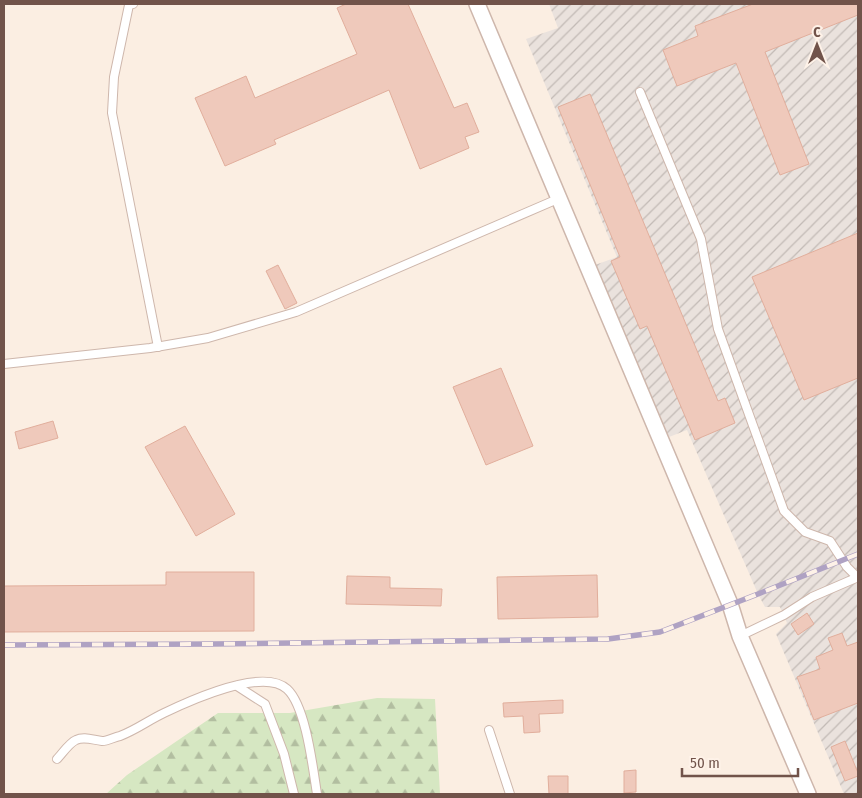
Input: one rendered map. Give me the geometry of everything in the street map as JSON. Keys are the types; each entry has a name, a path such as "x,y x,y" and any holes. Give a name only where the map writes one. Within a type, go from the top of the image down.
{"street":[{"path":"477,4 730,604 740,636 808,794"}],"lane":[{"path":"130,4 114,77 112,113 158,347"},
{"path":"640,92 701,239 718,328 784,511 805,532 830,541 847,568 857,578 812,597 784,615 740,636"},
{"path":"4,364 158,347 208,338 296,312 560,198"},
{"path":"57,759 75,740 86,738 104,741 125,734 164,713 223,688 257,682 277,683 287,689 296,702 304,724 317,794"},
{"path":"237,686 265,704 284,754 294,794"},
{"path":"489,730 510,794"}],"shaded area":[{"path":"549,4 858,4 858,794 844,794 776,634 787,623 780,607 765,607 758,594 687,430 669,437 595,265 617,257 526,39 558,28"}],"green space":[{"path":"377,698 435,699 440,794 106,794 127,775 218,713 290,713"}],"building":[{"path":"346,4 408,4 454,108 467,103 479,132 465,137 469,148 420,169 389,90 274,140 276,144 225,166 195,98 246,76 255,98 357,54 337,8"},
{"path":"753,4 858,4 858,15 765,52 809,164 780,175 736,63 677,86 663,50 698,36 695,26"},
{"path":"590,94 718,401 725,398 735,423 695,440 647,326 640,329 611,261 620,257 558,107"},
{"path":"858,233 858,378 804,400 752,277"},
{"path":"278,265 297,303 285,309 266,271"},
{"path":"501,368 533,446 486,465 453,387"},
{"path":"53,421 58,438 19,449 15,432"},
{"path":"185,426 235,514 196,536 145,447"},
{"path":"166,572 254,572 254,631 4,632 4,586 166,585"},
{"path":"597,575 598,617 498,619 497,577"},
{"path":"347,576 390,577 390,588 442,589 441,606 346,604"},
{"path":"807,613 814,624 798,635 791,624"},
{"path":"842,633 847,646 858,642 858,703 814,720 797,677 820,669 816,657 833,650 828,638"},
{"path":"563,700 563,713 539,714 540,732 524,733 523,716 504,717 503,703"},
{"path":"845,741 858,776 845,781 831,747"},
{"path":"636,770 636,792 624,793 624,771"},
{"path":"548,776 568,776 568,794 549,794"}],"railway":[{"path":"4,645 608,639 660,632 858,554"}]}
